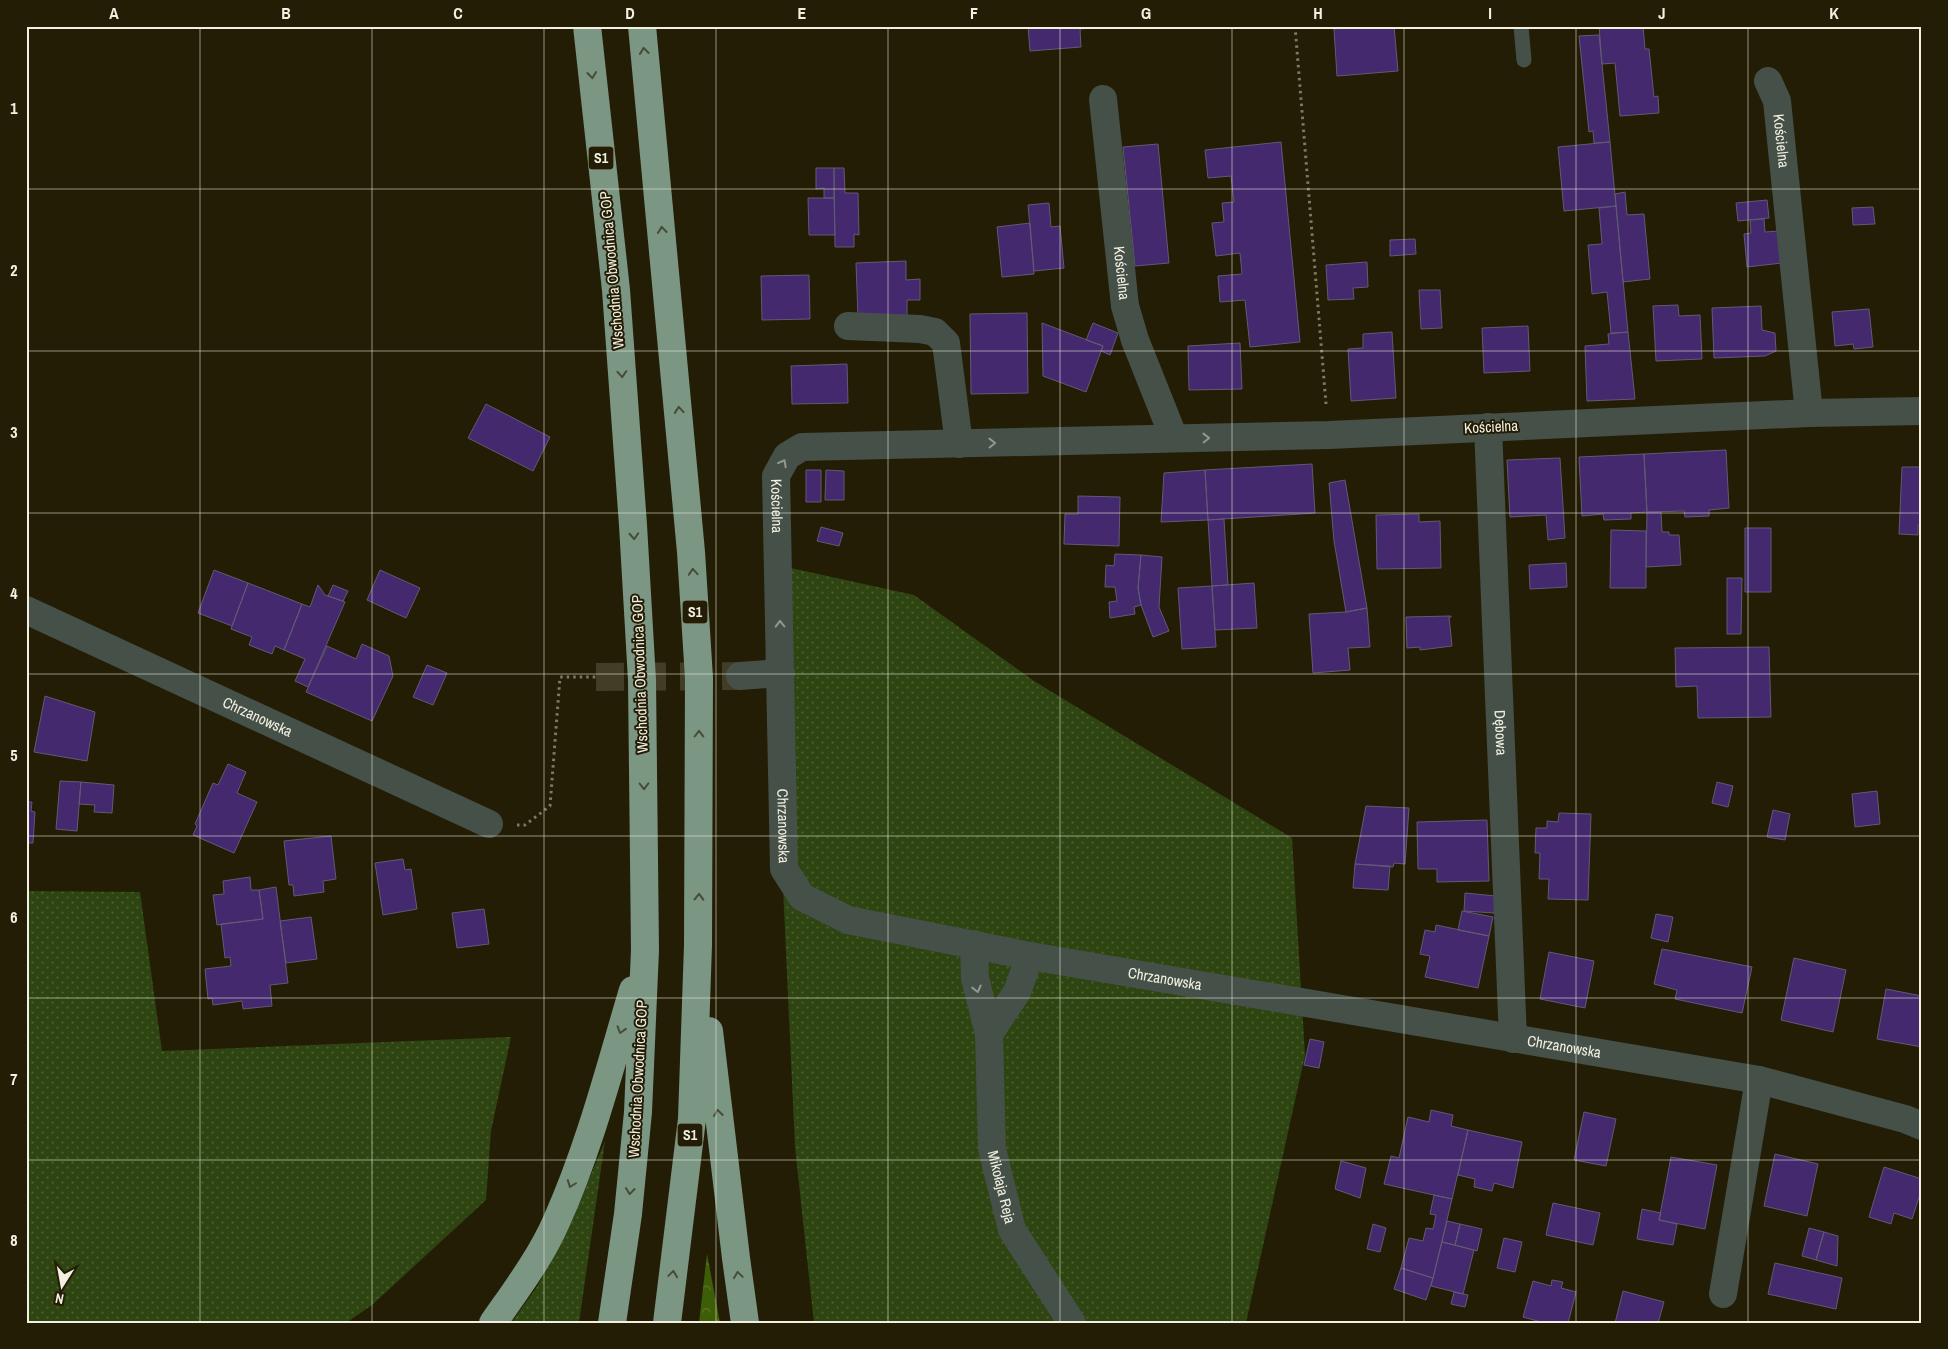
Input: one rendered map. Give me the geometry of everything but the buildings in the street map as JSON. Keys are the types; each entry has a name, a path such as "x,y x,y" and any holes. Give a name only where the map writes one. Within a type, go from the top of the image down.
{"highway":[{"name":"Wschodnia Obwodnica GOP","path":"587,26 616,290 634,534 642,680 645,950 638,1112 628,1214 612,1323"},
{"name":"S1","path":"642,26 691,552 699,678 698,945 692,1119 667,1323"},
{"path":"698,945 745,1323"},
{"path":"494,1323 526,1277 557,1221 592,1128 645,950"}],"street":[{"name":"Kościelna","path":"1768,80 1777,101 1809,413"},
{"name":"Kościelna","path":"1103,99 1125,306 1135,340 1174,438"},
{"path":"848,326 920,329 935,332 946,342 959,444"},
{"name":"Kościelna","path":"781,673 776,476 787,456 802,447 1329,434 1809,413 1922,410"},
{"name":"Dębowa","path":"1488,427 1513,1039"},
{"name":"Chrzanowska","path":"26,610 489,824"},
{"path":"740,676 781,673"},
{"name":"Chrzanowska","path":"781,673 784,869 802,897 848,920 1030,956 1759,1080 1905,1118 1922,1126"},
{"name":"Mikołaja Reja","path":"974,944 975,978 989,1034 992,1149 1012,1230 1072,1323"},
{"path":"989,1034 1016,992 1030,956"},
{"path":"1723,1294 1759,1080"}],"lane":[{"path":"1522,26 1524,60"}],"path":[{"path":"1295,26 1329,434"},
{"path":"489,824 525,825 550,806 560,677 596,677"}],"green space":[{"path":"768,563 914,595 1034,681 1292,838 1305,1055 1246,1323 814,1323 795,1147"},
{"path":"26,891 140,892 162,1051 511,1037 491,1131 486,1200 372,1305 346,1323 26,1323"},
{"path":"605,1141 579,1323 511,1323 536,1288 566,1234"},
{"path":"707,1254 720,1323 699,1323"}],"tunnel":[{"path":"596,677 740,676"}]}
